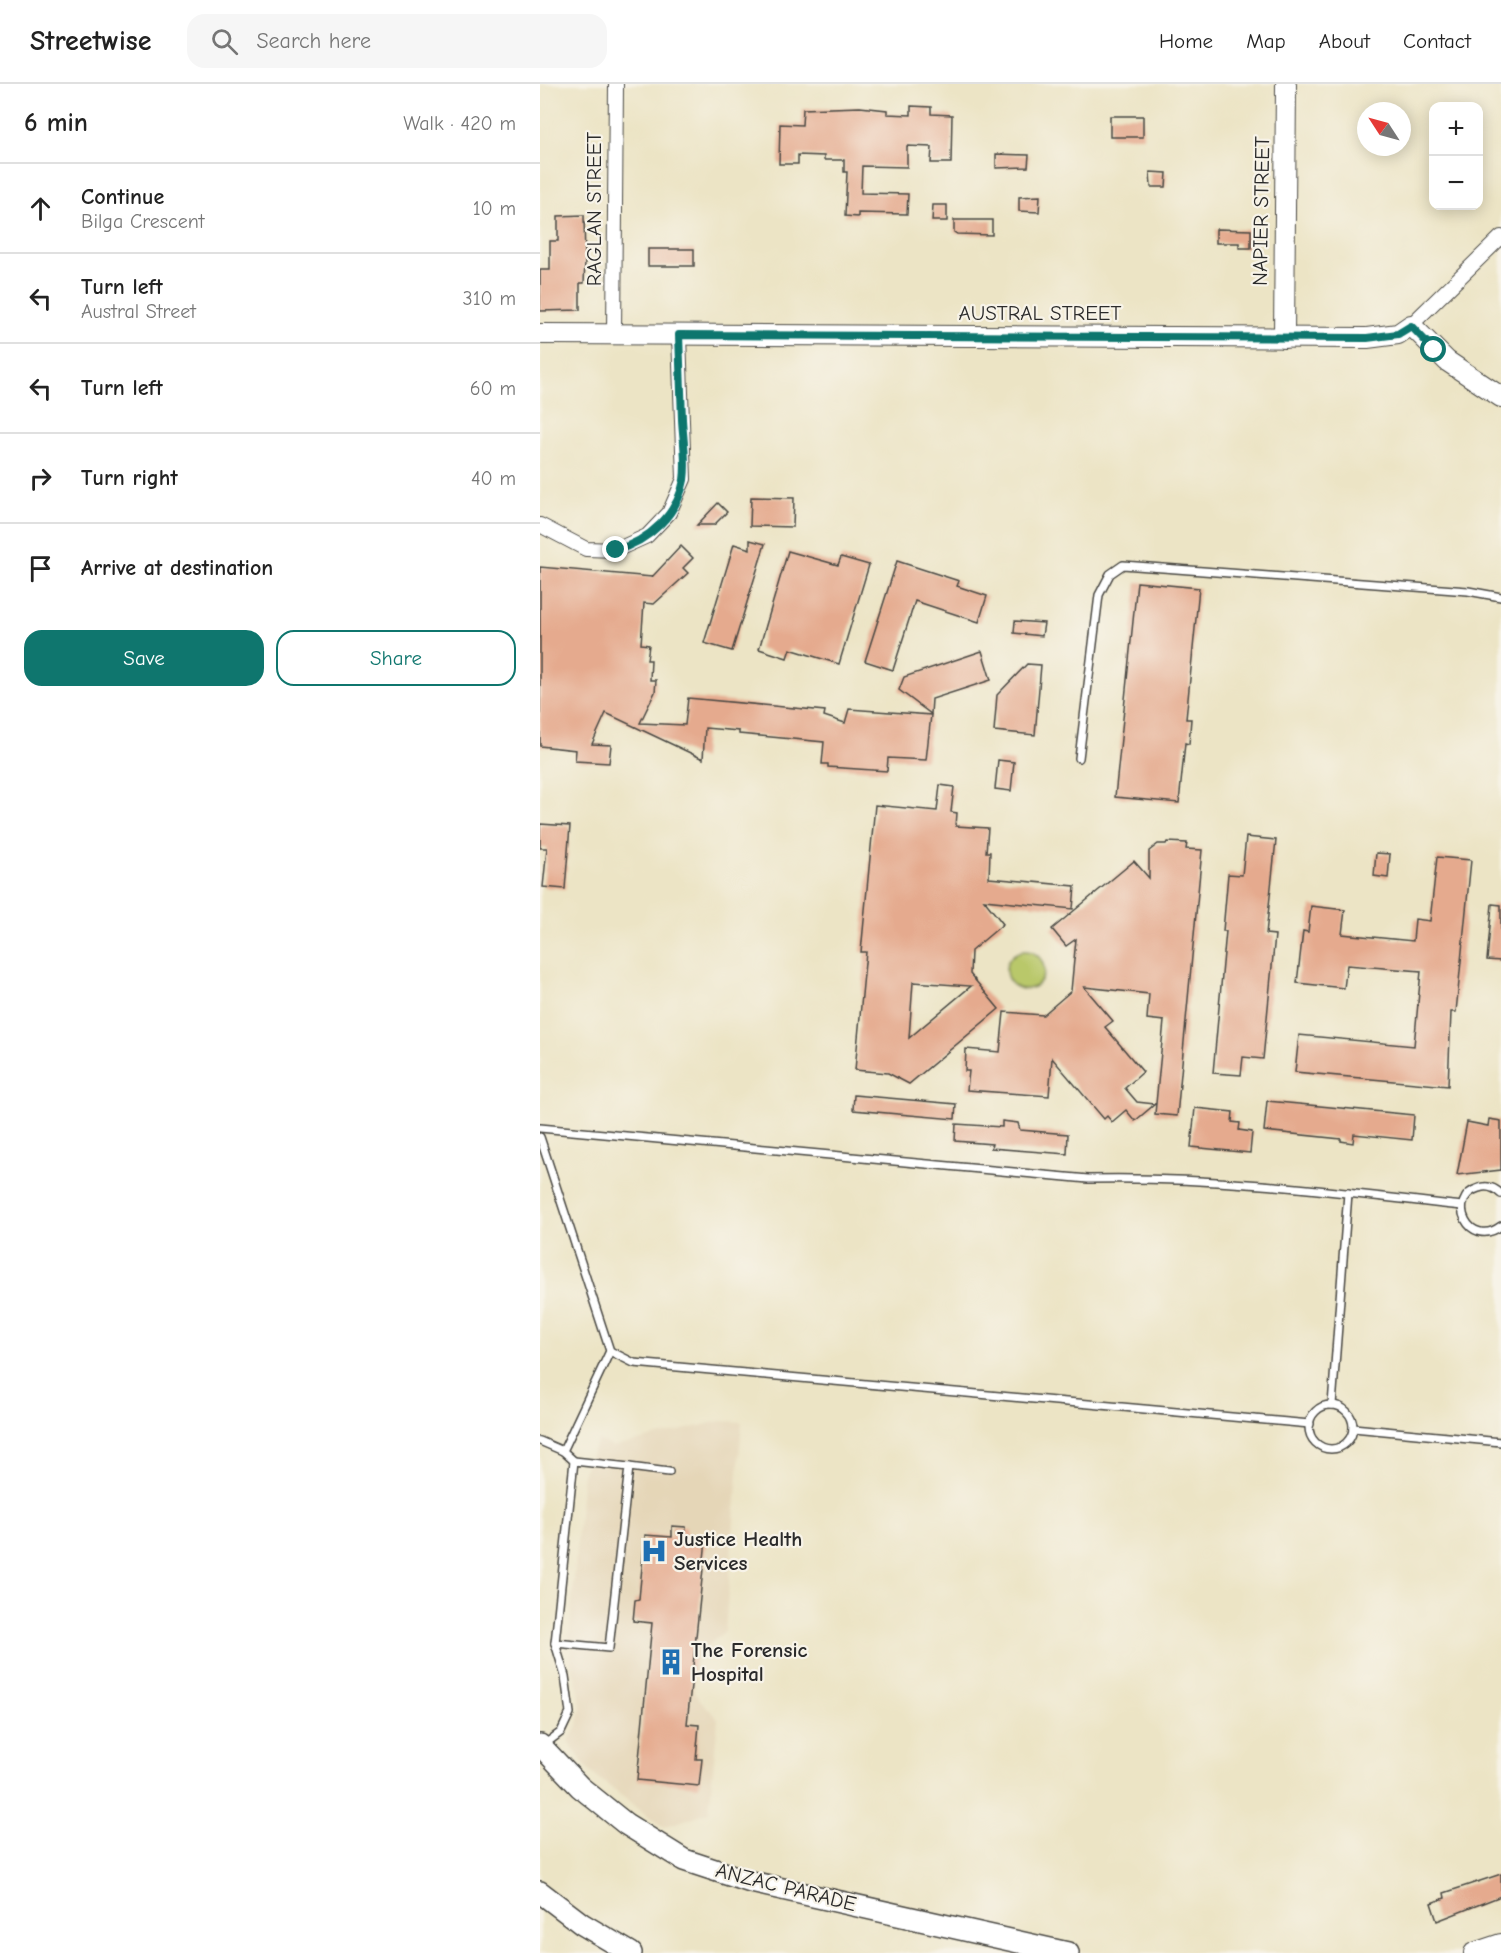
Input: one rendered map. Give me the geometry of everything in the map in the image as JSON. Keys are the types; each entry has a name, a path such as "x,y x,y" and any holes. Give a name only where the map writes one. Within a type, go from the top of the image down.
{"main road":[{"name":"ANZAC PARADE","path":"540,1747 580,1787 626,1824 684,1860 751,1882 1068,1953"},
{"path":"540,1892 582,1924 631,1953"}],"street":[{"name":"RAGLAN STREET","path":"614,335 616,84"},
{"name":"NAPIER STREET","path":"1284,338 1286,84"},
{"name":"AUSTRAL STREET","path":"540,334 1385,337 1398,334 1411,326 1501,237"},
{"path":"1411,326 1447,361 1501,397"},
{"path":"540,525 586,549 616,550 639,542 669,513 684,479 679,335"},
{"path":"1474,1953 1501,1944"}],"lane":[{"path":"1078,758 1099,595 1110,574 1123,565 1468,591 1501,597"},
{"path":"540,1128 1088,1179 1157,1177 1348,1193 1462,1206"},
{"path":"540,1137 610,1351 563,1450"},
{"path":"1501,1194 1492,1188 1477,1188 1465,1198 1462,1206 1464,1220 1474,1230 1488,1232 1501,1226"},
{"path":"1332,1405 1348,1193"},
{"path":"610,1351 634,1363 1310,1424"},
{"path":"1332,1405 1338,1406 1349,1415 1353,1428 1345,1443 1329,1449 1314,1440 1310,1424 1314,1414 1321,1408 1332,1405"},
{"path":"1353,1428 1501,1442"},
{"path":"540,1441 563,1450 574,1461 669,1472"},
{"path":"540,1747 561,1732 570,1713 565,1676 555,1642 574,1461"},
{"path":"555,1642 609,1648 628,1467"}],"shaded area":[{"name":"Justice Health Services","path":"720,1421 742,1422 725,1631 704,1649 698,1648 694,1693 718,1719 709,1812 663,1827 590,1772 568,1741 578,1725 581,1708 569,1639 583,1472 598,1440 613,1447"}],"green space":[{"path":"1025,951 1032,952 1038,957 1043,963 1043,977 1038,983 1032,988 1025,989 1018,988 1012,983 1007,977 1006,970 1007,963 1012,957 1018,952"}],"building":[{"path":"911,106 931,107 931,114 952,115 951,163 931,163 932,147 907,146 907,167 862,166 861,193 908,194 907,214 858,213 858,217 845,216 847,172 844,172 844,160 824,160 824,156 798,155 798,164 779,164 780,124 802,125 803,109 860,107 887,110 887,114 911,115"},
{"path":"1110,116 1143,116 1143,137 1110,137"},
{"path":"996,154 1029,155 1028,167 996,168"},
{"path":"1150,172 1167,173 1166,187 1151,187"},
{"path":"1040,196 1039,212 1019,211 1019,197"},
{"path":"933,205 947,205 947,221 932,221"},
{"path":"584,215 585,261 584,283 580,283 580,310 540,311 540,270 550,270 550,241 558,241 558,216"},
{"path":"954,220 992,220 992,235 957,234 954,232"},
{"path":"1216,229 1251,230 1251,248 1239,248 1239,243 1216,243"},
{"path":"648,249 694,249 694,266 648,266"},
{"path":"751,497 794,498 793,527 750,526"},
{"path":"718,503 727,512 714,525 697,525"},
{"path":"750,540 765,544 732,651 704,643 734,544 750,549"},
{"path":"681,546 693,558 683,568 688,573 654,604 644,603 641,644 649,645 647,660 651,660 650,680 656,680 655,692 640,723 685,725 688,698 825,711 824,716 845,723 849,709 931,715 926,760 888,758 887,771 828,767 828,764 822,764 824,742 739,734 739,731 705,728 703,759 606,713 592,744 611,745 609,763 575,761 576,750 540,746 540,567 652,577"},
{"path":"788,551 838,565 841,557 869,565 839,664 790,649 787,658 759,649"},
{"path":"897,561 959,581 957,586 987,596 979,622 915,601 893,670 865,661"},
{"path":"1137,582 1199,588 1186,719 1191,719 1189,744 1185,743 1179,803 1115,797"},
{"path":"1015,621 1044,623 1042,636 1014,633"},
{"path":"982,651 991,680 932,699 931,714 899,690 904,677"},
{"path":"1027,664 1041,665 1035,735 994,731 997,695"},
{"path":"998,760 1014,762 1011,791 995,789"},
{"path":"940,785 954,787 951,812 957,813 956,826 988,828 986,852 990,852 989,878 1075,886 1073,909 984,900 1003,924 971,951 970,974 999,1009 909,1084 888,1073 855,1070 866,952 861,952 875,805 937,811","holes":["913,982 971,986 909,1038"]},
{"path":"540,824 570,826 565,889 543,887 547,848 540,848"},
{"path":"1246,837 1276,840 1266,934 1275,935 1263,1059 1243,1057 1241,1075 1213,1073 1226,931 1223,931 1228,874 1242,875"},
{"path":"1187,843 1186,849 1202,850 1177,1116 1155,1114 1164,1021 1147,1019 1149,994 1084,987 1113,1021 1105,1027 1143,1072 1125,1088 1137,1102 1155,1104 1135,1121 1126,1110 1112,1122 1107,1116 1104,1119 1052,1058 1049,1096 967,1090 969,1071 965,1071 966,1049 1000,1052 1004,1012 1043,1015 1071,991 1076,939 1066,946 1052,929 1134,861 1149,878 1149,851 1158,844"},
{"path":"1376,853 1390,854 1388,878 1374,876"},
{"path":"1437,857 1471,860 1456,1012 1451,1012 1448,1086 1295,1072 1299,1035 1414,1046 1421,971 1347,965 1344,988 1297,983 1303,931 1308,932 1311,906 1345,910 1342,934 1413,941 1415,919 1430,921"},
{"path":"1492,904 1501,905 1501,961 1487,960"},
{"path":"854,1095 956,1104 955,1119 853,1110"},
{"path":"1267,1101 1414,1115 1412,1140 1354,1134 1353,1143 1341,1141 1341,1139 1264,1131"},
{"path":"1195,1108 1233,1112 1232,1122 1240,1123 1239,1130 1252,1132 1250,1153 1191,1147"},
{"path":"1489,1119 1501,1121 1501,1170 1457,1175 1467,1122 1488,1126"},
{"path":"1002,1121 1018,1123 1020,1130 1068,1134 1067,1154 991,1148 992,1144 955,1141 956,1124 1002,1127"},
{"name":"The Forensic Hospital","path":"672,1526 686,1527 685,1538 706,1540 687,1724 699,1725 696,1759 702,1759 699,1786 637,1780 652,1623 633,1621 635,1600 639,1599 645,1535 672,1537"},
{"path":"1501,1874 1501,1896 1437,1921 1431,1903 1445,1898 1444,1893"}],"place":[{"name":"Justice Health Services","path":"654,1551"},
{"name":"The Forensic Hospital","path":"671,1662"}],"route":[{"path":"616,550 639,542 657,527 676,501 684,479 679,335 1367,338 1398,334 1411,326 1434,350"}]}
